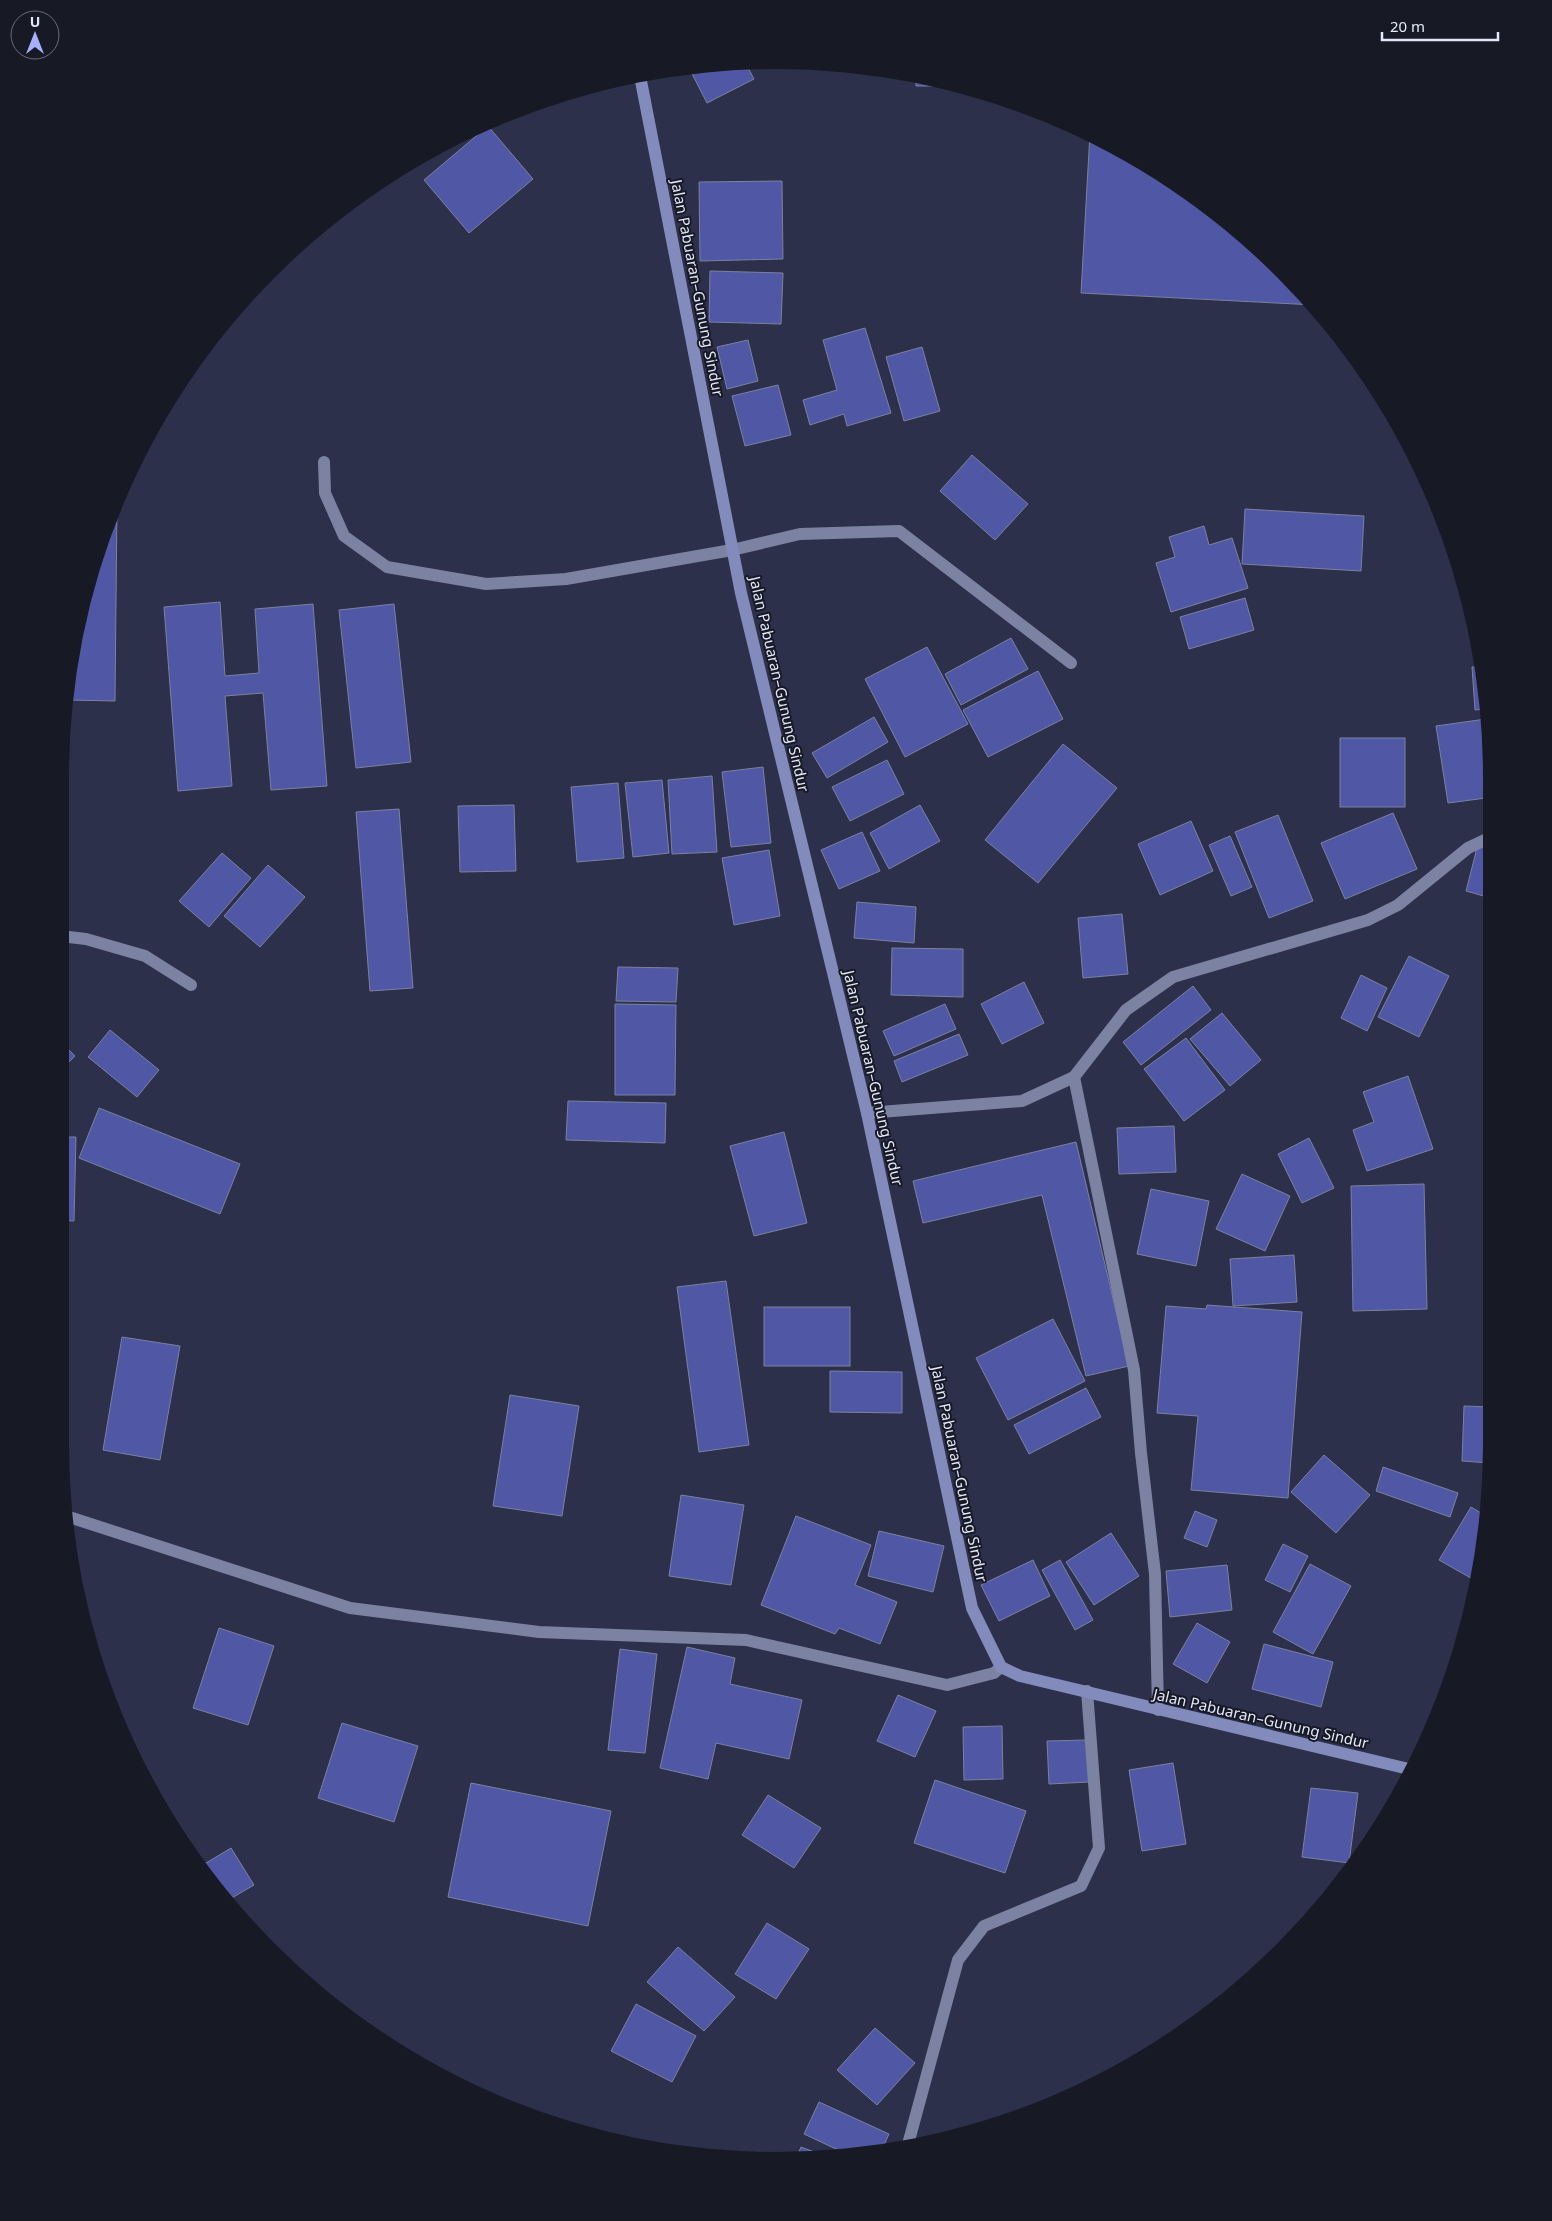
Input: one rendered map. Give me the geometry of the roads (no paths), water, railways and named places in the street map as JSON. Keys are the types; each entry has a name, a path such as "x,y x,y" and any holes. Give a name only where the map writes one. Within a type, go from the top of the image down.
{"street":[{"name":"Jalan Pabuaran–Gunung Sindur","path":"641,82 732,550 867,1113 972,1608 1000,1668 1020,1676 1405,1768"},
{"path":"324,462 325,493 344,536 386,567 486,584 566,579 732,550 800,534 899,531 1071,663"},
{"path":"867,1113 1022,1101 1074,1078 1126,1010 1173,977 1368,920 1398,906 1468,848 1483,841"},
{"path":"69,937 86,939 145,956 191,985"},
{"path":"1074,1078 1134,1370 1141,1453 1155,1574 1158,1710"},
{"path":"73,1518 350,1608 539,1632 746,1640 947,1685 994,1673 1000,1668"},
{"path":"910,2140 958,1960 984,1926 1082,1886 1100,1848 1087,1691"}]}
